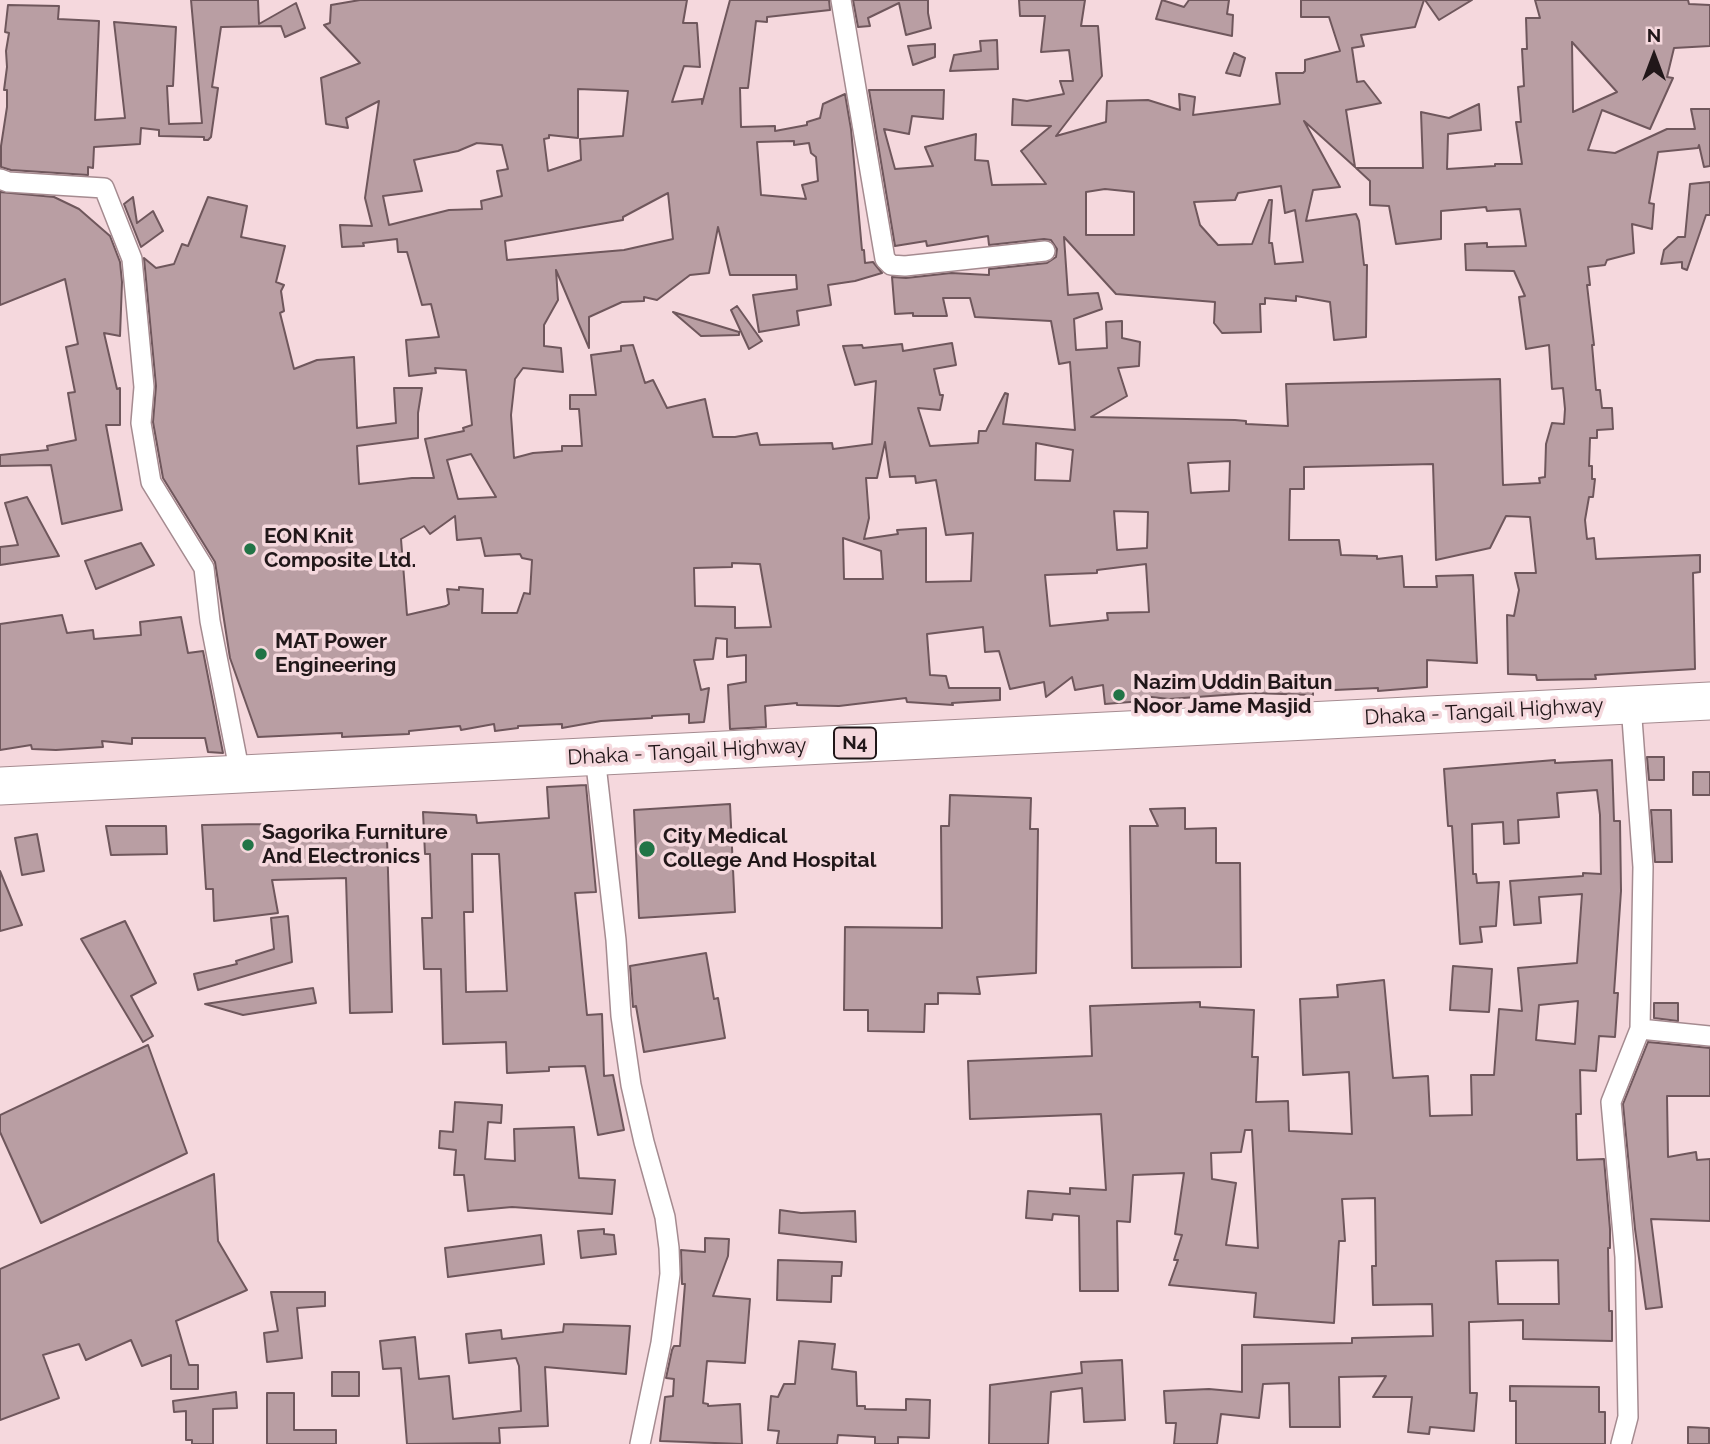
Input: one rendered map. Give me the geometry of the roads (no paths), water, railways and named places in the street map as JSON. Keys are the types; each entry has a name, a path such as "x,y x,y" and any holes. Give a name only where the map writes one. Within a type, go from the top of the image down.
{"highway":[{"name":"Dhaka - Tangail Highway","path":"0,786 1710,701"}],"street":[{"path":"841,0 885,258 891,265 905,266 1045,251"},
{"path":"0,179 8,182 104,188 132,258 144,387 141,423 151,482 204,568 209,621 240,774"},
{"path":"1621,1444 1628,1417 1625,1257 1611,1102 1640,1029 1643,867 1631,705"},
{"path":"595,756 629,1071 644,1142 665,1217 669,1248 670,1274 661,1343 640,1444"},
{"path":"1640,1029 1710,1036"}],"place":[{"name":"EON Knit Composite Ltd.","path":"250,549"},
{"name":"MAT Power Engineering","path":"261,654"},
{"name":"Nazim Uddin Baitun Noor Jame Masjid","path":"1119,695"},
{"name":"Sagorika Furniture And Electronics","path":"248,845"},
{"name":"City Medical College And Hospital","path":"647,849"}]}
